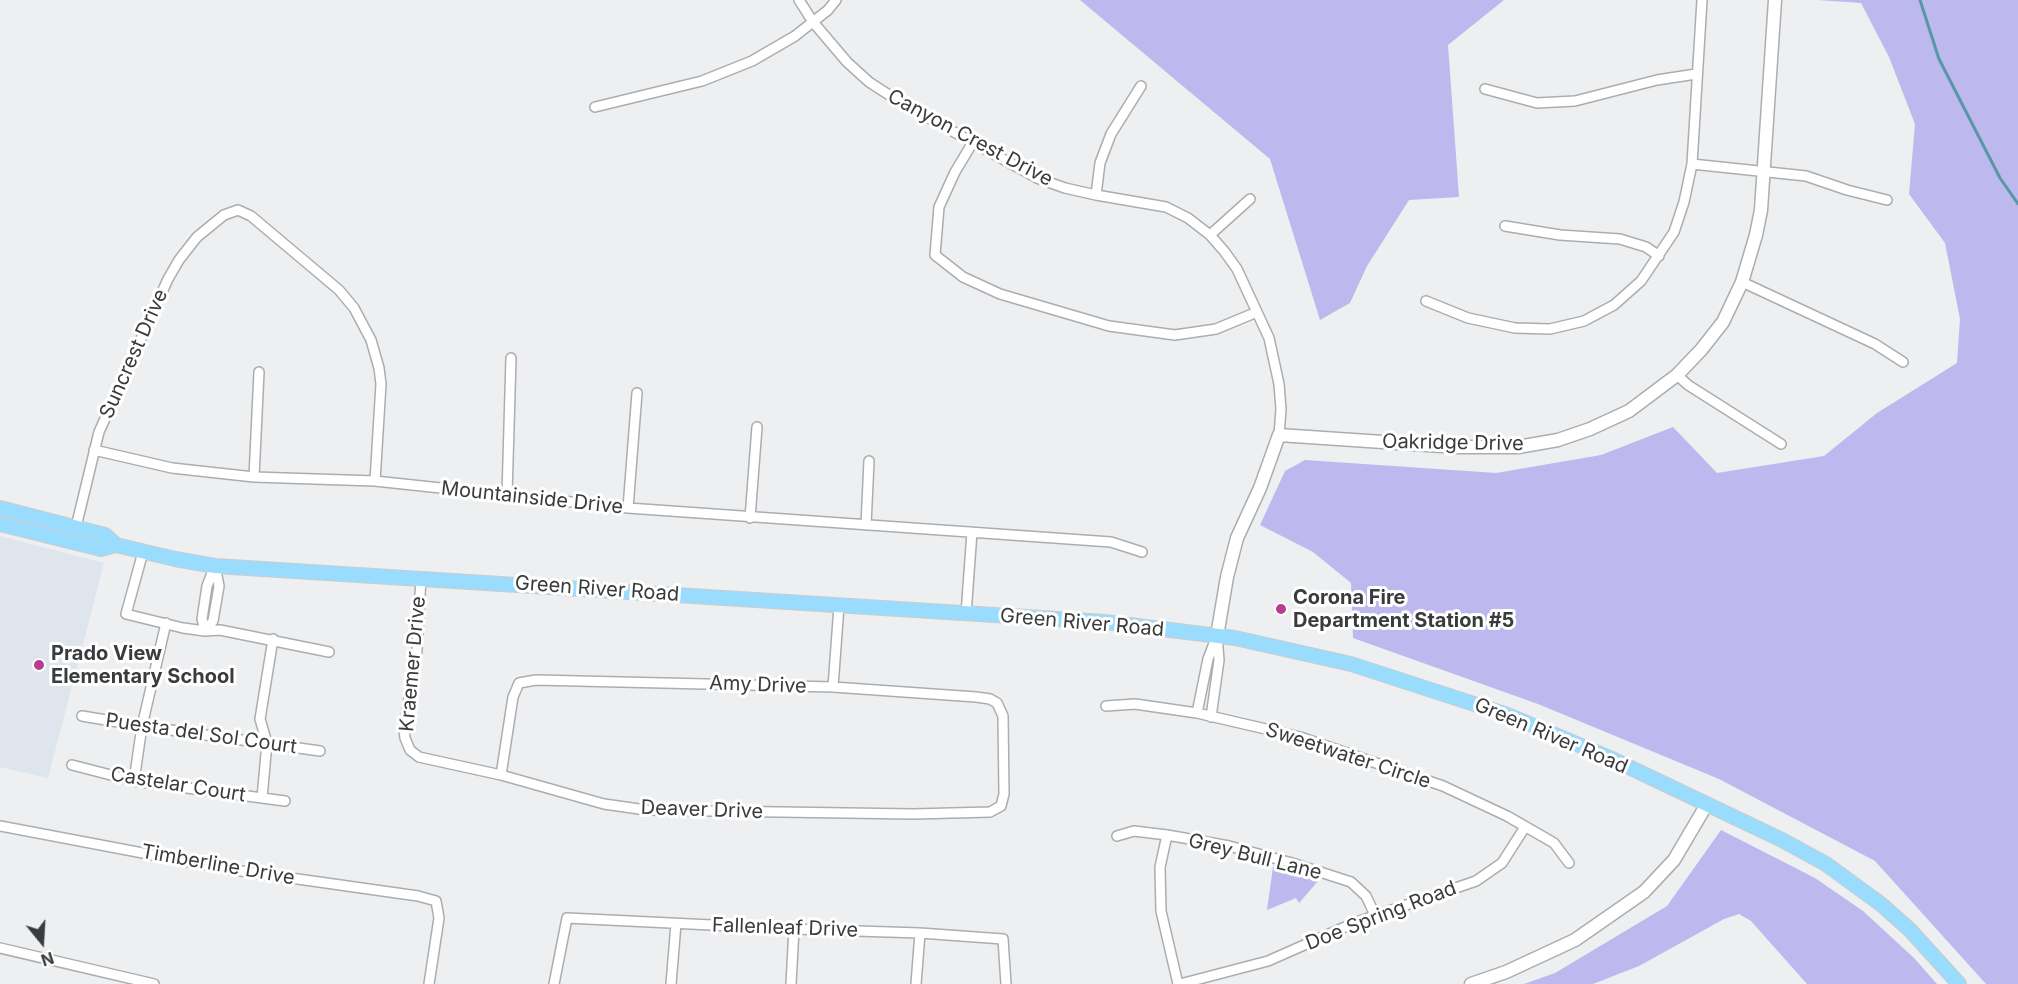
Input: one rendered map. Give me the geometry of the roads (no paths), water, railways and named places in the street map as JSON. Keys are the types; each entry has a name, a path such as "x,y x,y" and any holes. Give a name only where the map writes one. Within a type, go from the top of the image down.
{"main road":[{"name":"Green River Road","path":"0,508 105,535 116,545 215,566 1105,622 1217,636 1351,664 1466,700 1561,736 1790,844 1852,882 1910,930 1959,984"},
{"name":"Green River Road","path":"0,524 101,549 116,545"},
{"path":"49,537 76,527"}],"street":[{"name":"Canyon Crest Drive","path":"799,0 830,44 870,82 900,102 1037,178 1065,188 1096,195 1166,207 1188,218 1210,235 1237,269 1269,338 1279,384 1281,409 1279,435 1260,488 1237,538 1227,577 1217,636 1208,659 1197,713"},
{"path":"595,107 702,81 752,61 795,36 836,0"},
{"path":"1426,302 1468,318 1515,328 1550,329 1584,321 1614,305 1641,281 1674,232 1684,202 1692,164 1702,0"},
{"name":"Oakridge Drive","path":"1279,435 1456,447 1518,447 1558,440 1619,416 1677,375 1723,322 1742,282 1756,235 1761,210 1764,171 1774,0"},
{"path":"1485,89 1537,103 1575,101 1657,80 1696,74"},
{"path":"1096,195 1100,163 1111,134 1141,86"},
{"path":"973,142 954,172 939,207 934,255 963,277 1000,294 1109,327 1175,335 1216,329 1257,312"},
{"path":"1692,164 1806,176 1887,200"},
{"path":"1210,235 1250,199"},
{"name":"Suncrest Drive","path":"76,527 94,450 106,414 168,279 178,260 197,237 224,215 238,210 251,216 339,290 354,308 366,329 375,351 381,384 375,481"},
{"path":"1504,226 1560,236 1620,239 1646,247 1659,256"},
{"path":"1742,282 1875,344 1903,362"},
{"path":"507,495 512,358"},
{"path":"254,477 259,372"},
{"path":"1677,375 1688,385 1781,444"},
{"path":"628,508 637,393"},
{"path":"750,518 757,427"},
{"name":"Mountainside Drive","path":"94,450 172,468 254,477 375,481 628,508 1111,542 1142,552"},
{"path":"866,525 869,461"},
{"path":"966,614 972,532"},
{"path":"143,552 126,614 205,631 220,630 273,639 329,652"},
{"path":"205,631 202,619 207,586 215,566"},
{"name":"Kraemer Drive","path":"410,750 404,729 417,650 421,578"},
{"path":"833,687 839,606"},
{"path":"134,781 142,726 166,623"},
{"name":"Canyon Crest Drive","path":"1211,717 1219,660 1217,636"},
{"path":"262,798 267,743 260,719 273,639"},
{"name":"Amy Drive","path":"501,775 513,697 519,683 537,680 833,687 976,697 990,699 997,703 1003,716 1004,794 1001,806"},
{"name":"Sweetwater Circle","path":"1106,706 1135,704 1197,713 1300,737 1443,786 1507,816 1554,843 1569,863"},
{"name":"Puesta del Sol Court","path":"82,716 320,751"},
{"name":"Deaver Drive","path":"410,750 419,758 501,775 604,804 645,810 913,814 990,812 1001,806"},
{"name":"Castelar Court","path":"72,765 134,781 285,801"},
{"path":"1471,984 1515,969 1575,940 1644,892 1674,861 1707,804"},
{"name":"Timberline Drive","path":"0,826 227,869 418,896 436,901 439,918 429,984"},
{"name":"Doe Spring Road","path":"1179,984 1230,977 1354,923 1476,880 1502,863 1525,827"},
{"name":"Grey Bull Lane","path":"1117,836 1134,831 1167,835 1229,846 1292,863 1351,882 1366,896 1376,916"},
{"path":"1167,835 1161,867 1161,911 1179,984"},
{"name":"Fallenleaf Drive","path":"554,984 567,918 920,933 1003,939 1006,984"},
{"path":"671,984 676,924"},
{"path":"791,984 794,929"},
{"path":"916,984 920,933"},
{"path":"0,948 154,984"}],"waterway":[{"path":"1920,0 1939,59 2000,178 2018,204"}],"place":[{"name":"Corona Fire Department Station #5","path":"1281,609"},
{"name":"Prado View Elementary School","path":"39,665"}]}
